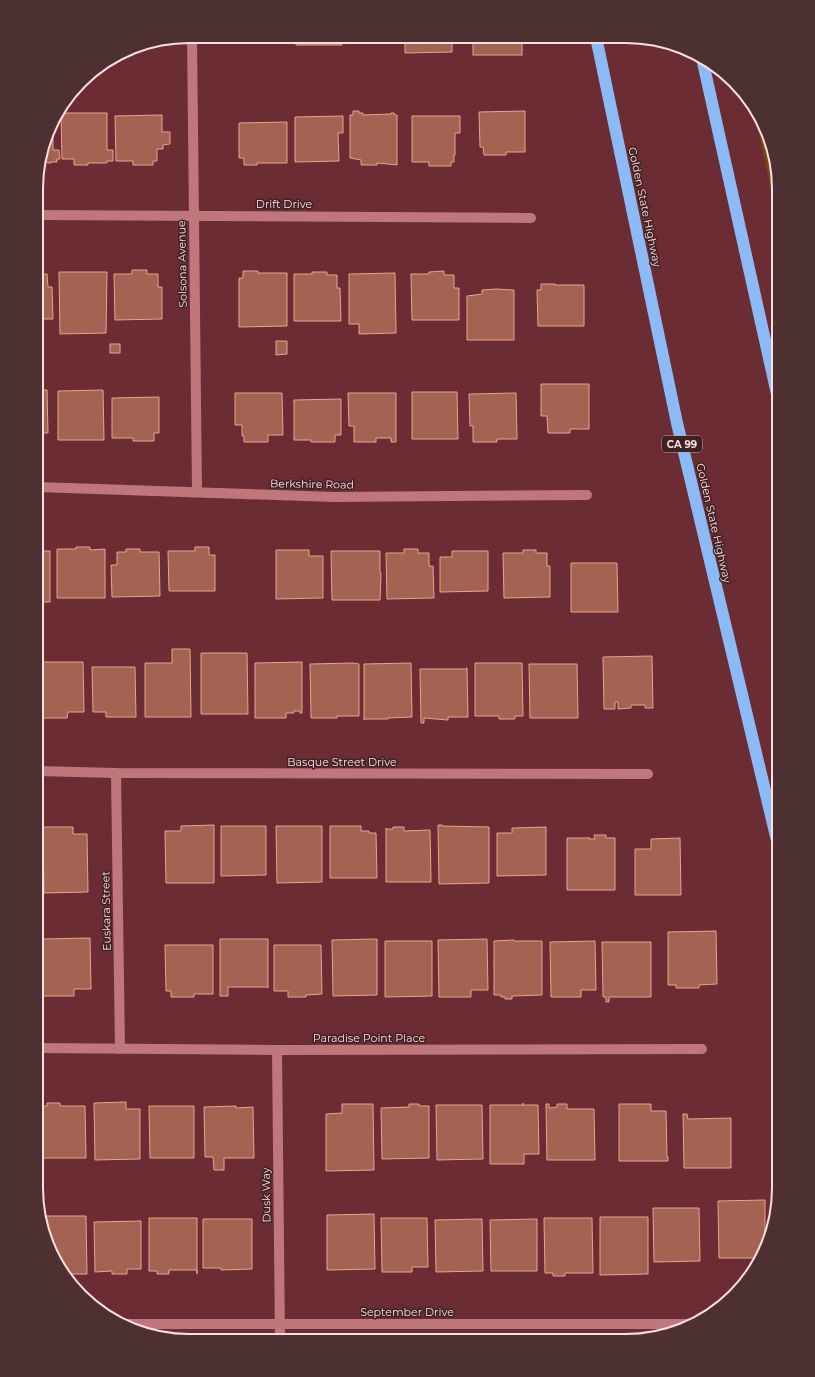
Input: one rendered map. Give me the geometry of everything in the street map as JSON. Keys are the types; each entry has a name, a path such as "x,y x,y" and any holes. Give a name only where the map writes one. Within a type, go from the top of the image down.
{"highway":[{"name":"Golden State Highway","path":"597,43 677,423 772,820"},
{"path":"704,66 772,372"}],"street":[{"name":"Solsona Avenue","path":"192,43 197,492"},
{"name":"Drift Drive","path":"43,215 531,218"},
{"name":"Berkshire Road","path":"43,487 334,497 587,495"},
{"name":"Basque Street Drive","path":"43,771 116,773 648,774"},
{"name":"Euskara Street","path":"116,773 120,1048"},
{"name":"Paradise Point Place","path":"43,1048 277,1050 702,1049"},
{"name":"Dusk Way","path":"277,1050 280,1334"},
{"name":"September Drive","path":"136,1324 679,1324"}],"shaded area":[{"path":"757,124 769,160 772,179 772,194"}],"building":[{"path":"296,43 342,43 342,45 296,45"},
{"path":"405,43 452,43 452,52 405,53"},
{"path":"473,43 522,43 522,55 473,55"},
{"path":"353,111 359,111 359,113 363,113 363,115 394,113 397,115 397,165 377,163 377,165 361,165 361,160 350,158 350,115 353,115"},
{"path":"525,111 525,152 506,152 506,155 484,155 483,147 480,147 479,112"},
{"path":"65,113 107,113 107,150 113,150 113,161 107,161 107,163 88,163 88,165 74,165 74,159 62,159 61,119"},
{"path":"162,115 162,132 170,132 170,144 163,145 163,149 157,149 157,161 153,161 153,165 133,165 133,161 116,161 115,116"},
{"path":"343,116 343,133 338,133 339,161 295,162 295,117"},
{"path":"412,116 460,116 460,133 455,133 455,155 454,162 451,162 451,166 429,166 429,162 412,162"},
{"path":"287,122 287,163 257,163 257,165 244,165 244,158 239,158 239,123"},
{"path":"53,136 53,150 59,150 60,159 57,159 57,162 45,163"},
{"path":"132,270 147,270 147,274 158,274 158,287 162,287 162,319 115,320 114,274 132,274"},
{"path":"243,271 258,271 258,273 287,273 287,326 239,327 239,278 243,278"},
{"path":"444,271 444,275 454,275 454,288 459,288 459,320 412,320 411,274 429,274 429,272"},
{"path":"59,272 107,272 106,333 60,334"},
{"path":"312,272 327,272 327,275 337,275 337,288 340,288 341,321 294,321 294,274 312,274"},
{"path":"395,273 396,333 359,334 359,324 349,324 349,274"},
{"path":"43,274 47,274 48,287 52,287 53,319 43,319"},
{"path":"541,284 584,285 584,326 538,326 537,290 541,290"},
{"path":"482,290 514,290 514,340 467,340 467,296 482,294"},
{"path":"276,341 287,341 287,354 276,355"},
{"path":"110,344 120,344 120,353 110,353"},
{"path":"541,384 589,384 589,429 570,429 570,433 548,433 547,416 541,416"},
{"path":"43,390 47,390 48,433 43,433"},
{"path":"103,390 104,440 58,440 58,391"},
{"path":"412,392 457,392 458,439 412,439"},
{"path":"235,393 282,393 283,435 268,435 268,442 244,442 244,436 242,436 242,425 235,425"},
{"path":"348,393 396,393 396,442 391,442 391,438 376,438 376,442 354,442 354,426 349,426"},
{"path":"516,393 517,439 497,439 497,442 473,442 473,426 470,426 469,394"},
{"path":"159,397 159,433 154,433 154,441 133,441 133,438 112,438 112,398"},
{"path":"341,399 341,435 335,435 335,442 294,440 294,400"},
{"path":"76,547 90,547 90,550 105,549 105,598 57,598 57,549 76,549"},
{"path":"195,547 209,547 209,555 215,555 215,591 169,591 168,551 195,551"},
{"path":"126,549 140,549 140,552 159,552 160,596 112,597 111,565 117,565 117,552 126,552"},
{"path":"404,549 418,549 418,553 429,553 429,566 433,566 434,598 387,599 386,553 404,553"},
{"path":"276,550 309,550 309,556 323,556 323,598 276,599"},
{"path":"523,550 536,550 536,553 547,553 547,566 550,566 550,597 504,598 503,553 523,553"},
{"path":"43,551 50,551 50,602 43,602"},
{"path":"331,551 380,551 380,600 332,600"},
{"path":"452,551 488,551 488,591 440,592 440,557 452,557"},
{"path":"571,563 617,563 618,612 571,612"},
{"path":"172,649 190,649 191,717 145,717 145,663 172,663"},
{"path":"201,653 247,653 248,714 201,714"},
{"path":"652,656 653,708 645,708 645,705 631,705 631,708 618,709 618,702 615,702 615,709 604,709 603,657"},
{"path":"43,662 83,662 84,712 68,712 67,718 43,718"},
{"path":"302,662 302,713 300,713 300,711 294,711 294,713 286,713 286,718 255,718 255,663"},
{"path":"411,663 412,717 364,720 364,664"},
{"path":"475,663 522,663 523,716 515,716 515,719 499,719 499,716 475,716"},
{"path":"310,664 359,664 359,716 311,718"},
{"path":"529,664 577,664 578,718 530,718"},
{"path":"92,667 135,667 136,717 106,717 106,712 93,712"},
{"path":"467,668 468,717 448,717 448,720 424,718 424,723 421,723 420,669 467,669"},
{"path":"214,825 214,883 166,883 165,831 181,831 181,826"},
{"path":"438,825 489,827 489,883 439,884"},
{"path":"221,826 266,826 266,875 221,876"},
{"path":"276,826 322,826 322,882 277,883"},
{"path":"330,826 361,826 361,831 376,833 377,878 330,878"},
{"path":"43,827 73,827 73,834 87,834 88,892 44,893"},
{"path":"393,827 404,827 404,831 430,830 431,882 386,882 386,829 393,829"},
{"path":"546,827 546,875 497,876 497,833 512,833 512,828"},
{"path":"594,835 606,835 606,838 615,838 615,890 567,890 567,838 589,837 589,839 595,839"},
{"path":"680,838 681,895 635,895 635,849 651,849 651,839"},
{"path":"716,931 717,984 699,985 699,988 676,988 676,985 668,985 668,932"},
{"path":"90,938 91,989 74,989 74,996 43,996 43,939"},
{"path":"220,939 268,939 268,988 228,987 228,996 220,996"},
{"path":"377,939 377,995 333,996 332,940"},
{"path":"487,939 488,990 471,990 471,997 439,997 438,940"},
{"path":"385,941 432,941 432,996 385,997"},
{"path":"494,941 542,941 542,995 512,996 512,999 505,999 505,997 501,997 501,995 494,995"},
{"path":"595,941 596,990 581,990 581,997 551,997 550,942"},
{"path":"602,942 651,942 651,997 609,997 609,1002 606,1002 606,997 603,997"},
{"path":"165,945 213,945 213,994 194,994 194,997 171,997 171,991 166,991"},
{"path":"274,945 321,945 322,994 306,995 306,997 288,997 288,991 274,991"},
{"path":"126,1102 126,1109 140,1109 140,1159 95,1160 94,1103"},
{"path":"47,1103 60,1103 60,1106 85,1106 86,1158 43,1158 43,1106 47,1106"},
{"path":"342,1104 373,1104 374,1170 326,1171 326,1114 342,1113"},
{"path":"409,1104 429,1106 429,1158 382,1159 381,1108 409,1107"},
{"path":"546,1104 549,1104 549,1108 557,1107 557,1104 567,1104 567,1109 594,1109 595,1160 547,1160"},
{"path":"619,1104 651,1104 651,1111 666,1111 668,1161 619,1161"},
{"path":"436,1105 482,1105 483,1159 437,1160"},
{"path":"490,1105 538,1105 539,1154 524,1154 524,1164 490,1164"},
{"path":"149,1106 194,1106 194,1158 150,1158"},
{"path":"236,1106 236,1108 253,1107 254,1158 224,1158 224,1170 214,1170 213,1157 205,1157 204,1107"},
{"path":"683,1114 687,1114 688,1119 731,1118 731,1168 684,1168"},
{"path":"765,1200 765,1232 754,1258 719,1258 718,1201"},
{"path":"653,1208 699,1208 700,1261 654,1262"},
{"path":"374,1214 375,1269 327,1270 327,1215"},
{"path":"46,1216 86,1216 87,1274 71,1274 54,1244"},
{"path":"600,1217 648,1217 648,1274 600,1275"},
{"path":"149,1218 197,1218 197,1270 169,1270 169,1274 157,1274 157,1271 149,1271"},
{"path":"381,1218 427,1218 428,1267 412,1267 412,1272 382,1272"},
{"path":"544,1218 592,1218 593,1273 565,1273 565,1276 553,1276 553,1273 545,1273"},
{"path":"203,1219 252,1219 252,1269 221,1270 221,1268 203,1268"},
{"path":"482,1219 483,1271 436,1272 435,1220"},
{"path":"537,1219 537,1271 491,1271 490,1220"},
{"path":"141,1221 141,1269 127,1269 127,1274 112,1274 112,1271 95,1272 94,1222"}]}
